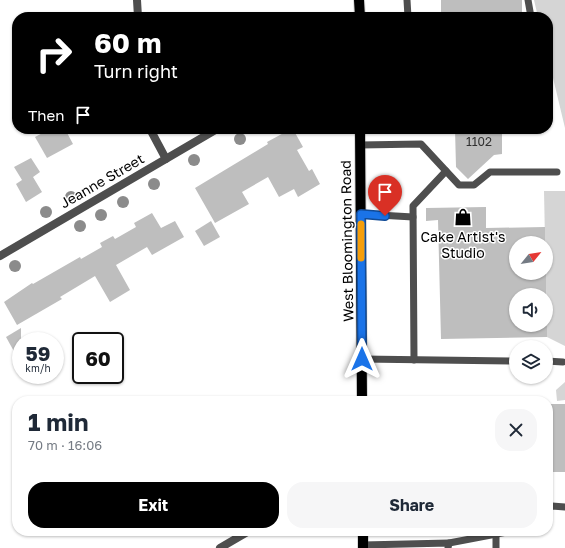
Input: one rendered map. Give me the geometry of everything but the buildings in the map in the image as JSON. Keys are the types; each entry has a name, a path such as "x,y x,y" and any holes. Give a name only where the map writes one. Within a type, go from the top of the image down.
{"main road":[{"path":"359,0 360,12"},
{"name":"West Bloomington Road","path":"360,134 362,396"}],"street":[{"path":"137,0 138,12"},
{"path":"153,134 166,159"},
{"name":"Jeanne Street","path":"0,256 209,134"},
{"path":"220,548 240,536"}],"lane":[{"path":"407,0 408,12"},
{"path":"528,0 530,12"},
{"path":"360,145 421,144 459,185 474,185 490,172 557,172"},
{"path":"414,360 413,206 446,171"},
{"path":"361,214 413,217"},
{"path":"362,359 509,361"},
{"path":"553,361 563,362"},
{"path":"553,507 565,507"},
{"path":"363,546 449,546 492,536"},
{"path":"496,536 496,548"}],"shaded area":[{"path":"534,0 565,0 565,128 553,78 553,12 537,12"},
{"path":"544,191 565,191 565,346 547,337 547,332 553,332 553,288 546,288 546,280 553,280 553,236 545,236"},
{"path":"565,382 565,400 557,401 556,390"}],"slow traffic":[{"path":"361,224 361,258"}],"place":[{"name":"Cake Artist's Studio","path":"463,217"}],"route":[{"path":"362,359 361,214 385,216"}]}
